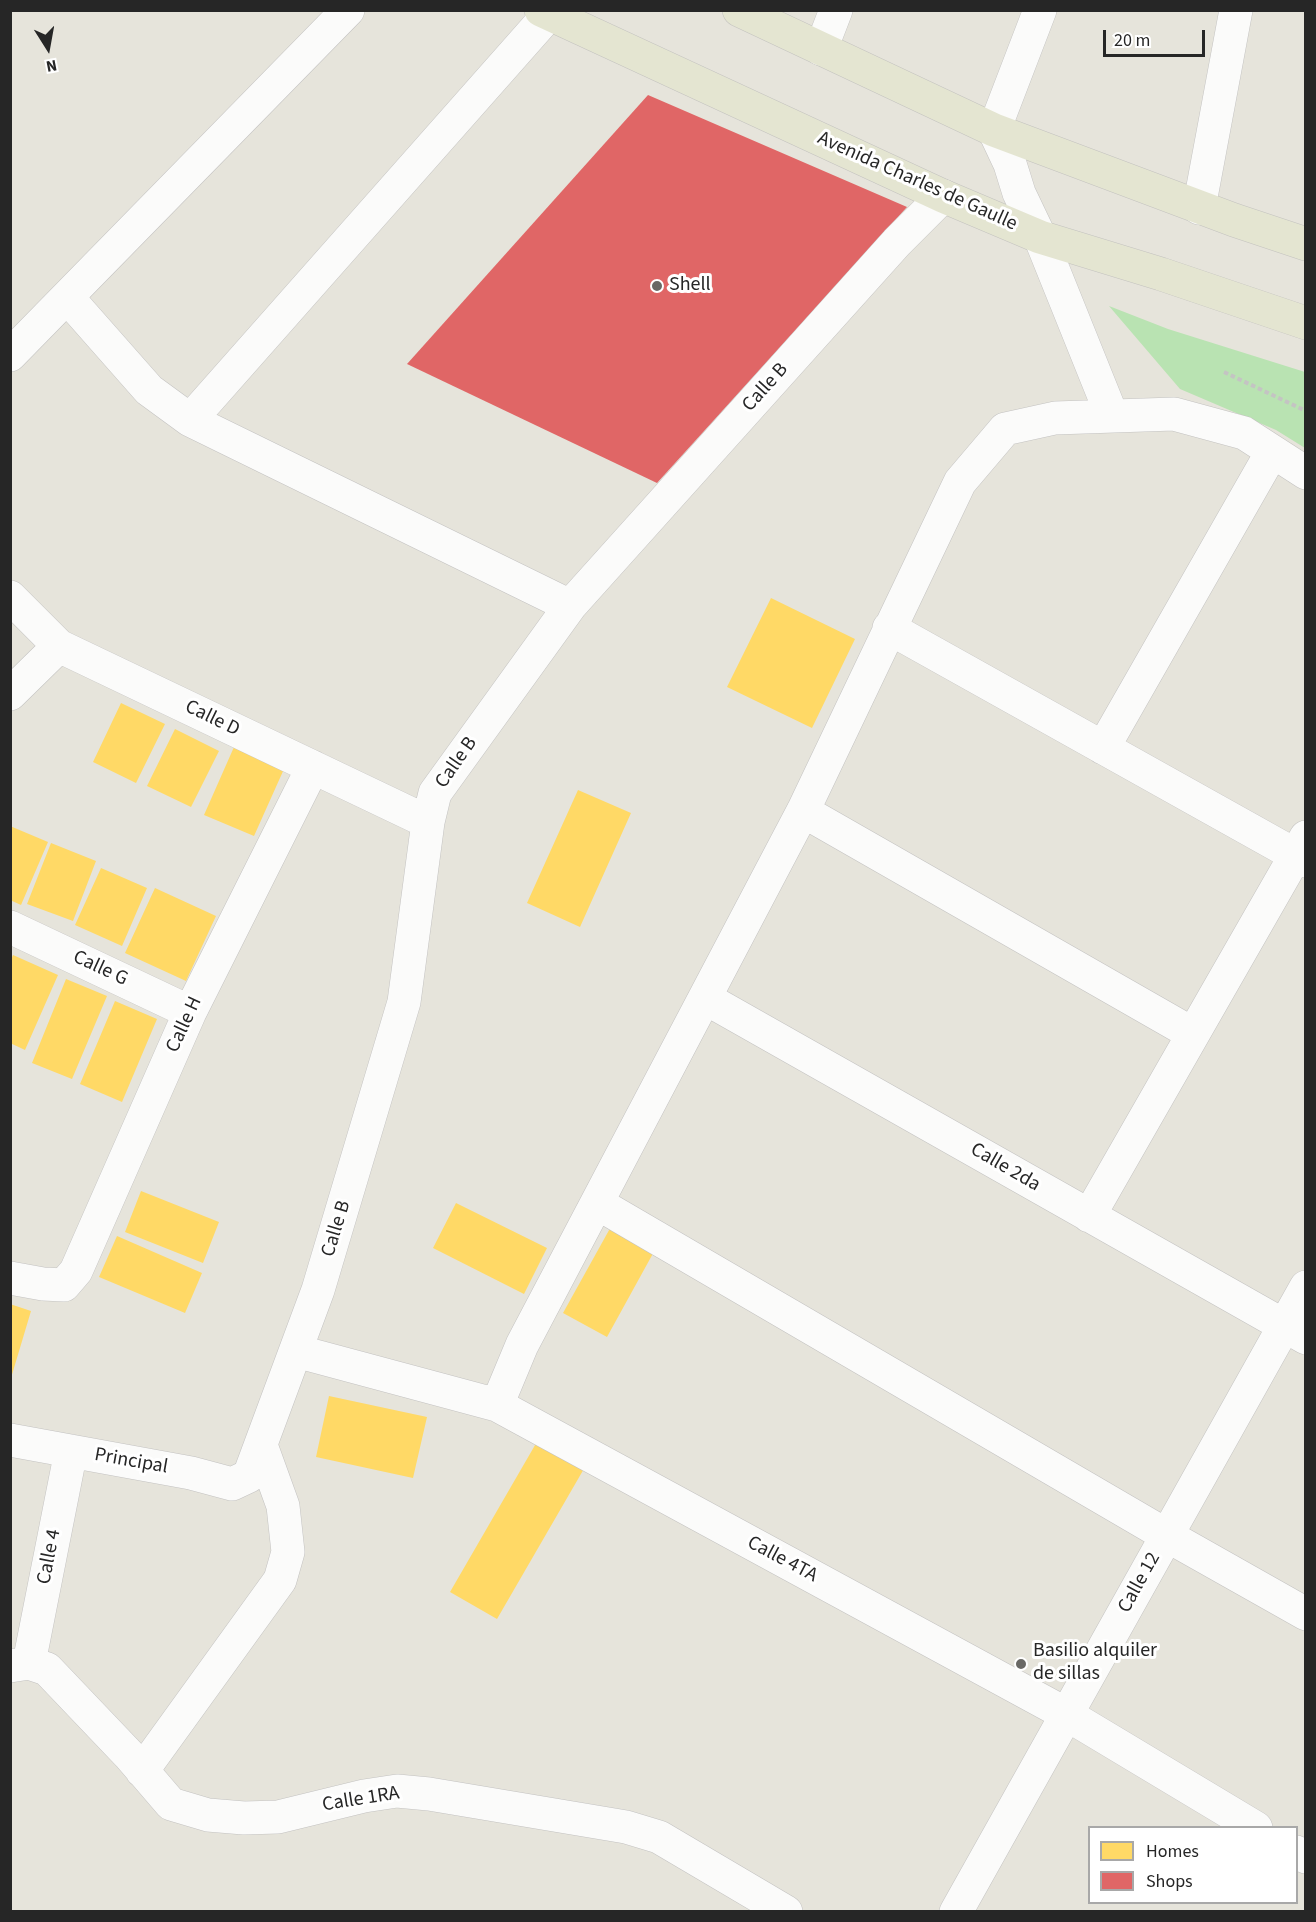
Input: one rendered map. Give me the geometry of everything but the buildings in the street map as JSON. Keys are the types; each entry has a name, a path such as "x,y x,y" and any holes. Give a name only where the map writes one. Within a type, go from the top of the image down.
{"main road":[{"path":"739,10 994,130 1305,244"},
{"name":"Avenida Charles de Gaulle","path":"545,12 943,196 1040,237 1161,274 1305,323"}],"street":[{"path":"10,355 348,10"},
{"path":"821,49 836,10"},
{"path":"1040,10 994,130 1010,164 1019,193 1040,237 1112,416"},
{"path":"1199,207 1236,10"},
{"path":"190,420 545,12"},
{"name":"Calle B","path":"249,1476 318,1290 404,1002 428,822 435,793 570,606 897,242 943,196"},
{"path":"67,297 149,390 190,420 570,606"},
{"path":"497,1405 522,1345 803,811 960,482 1005,429 1055,418 1174,414 1244,433 1305,473"},
{"path":"1103,748 1272,452"},
{"name":"Calle D","path":"10,597 59,646 428,822"},
{"path":"889,628 1103,748 1302,851 1193,1034 1089,1216"},
{"path":"10,694 59,646"},
{"name":"Calle H","path":"10,1278 64,1285 76,1271 190,1012 313,767"},
{"path":"803,811 1193,1034"},
{"name":"Calle G","path":"10,927 190,1012"},
{"name":"Calle 2da","path":"705,998 1295,1332"},
{"path":"597,1203 1305,1614"},
{"name":"Calle 12","path":"956,1911 1167,1535 1295,1332 1305,1287"},
{"name":"Calle 4TA","path":"296,1351 497,1405 1066,1714 1254,1826"},
{"name":"Principal","path":"10,1440 190,1473 232,1484 249,1476"},
{"path":"142,1771 280,1580 288,1552 283,1506 261,1445"},
{"name":"Calle 4","path":"20,1665 71,1451"},
{"name":"Calle 1RA","path":"20,1665 47,1669 171,1804 208,1815 244,1818 278,1816 364,1796 397,1791 429,1794 626,1827 659,1838 786,1911"}],"path":[{"path":"1224,372 1305,411"}],"green space":[{"path":"1109,306 1168,329 1305,372 1305,448 1276,430 1180,389"}],"place":[{"name":"Shell","path":"657,286"},
{"name":"Basilio alquiler de sillas","path":"1021,1664"}]}
